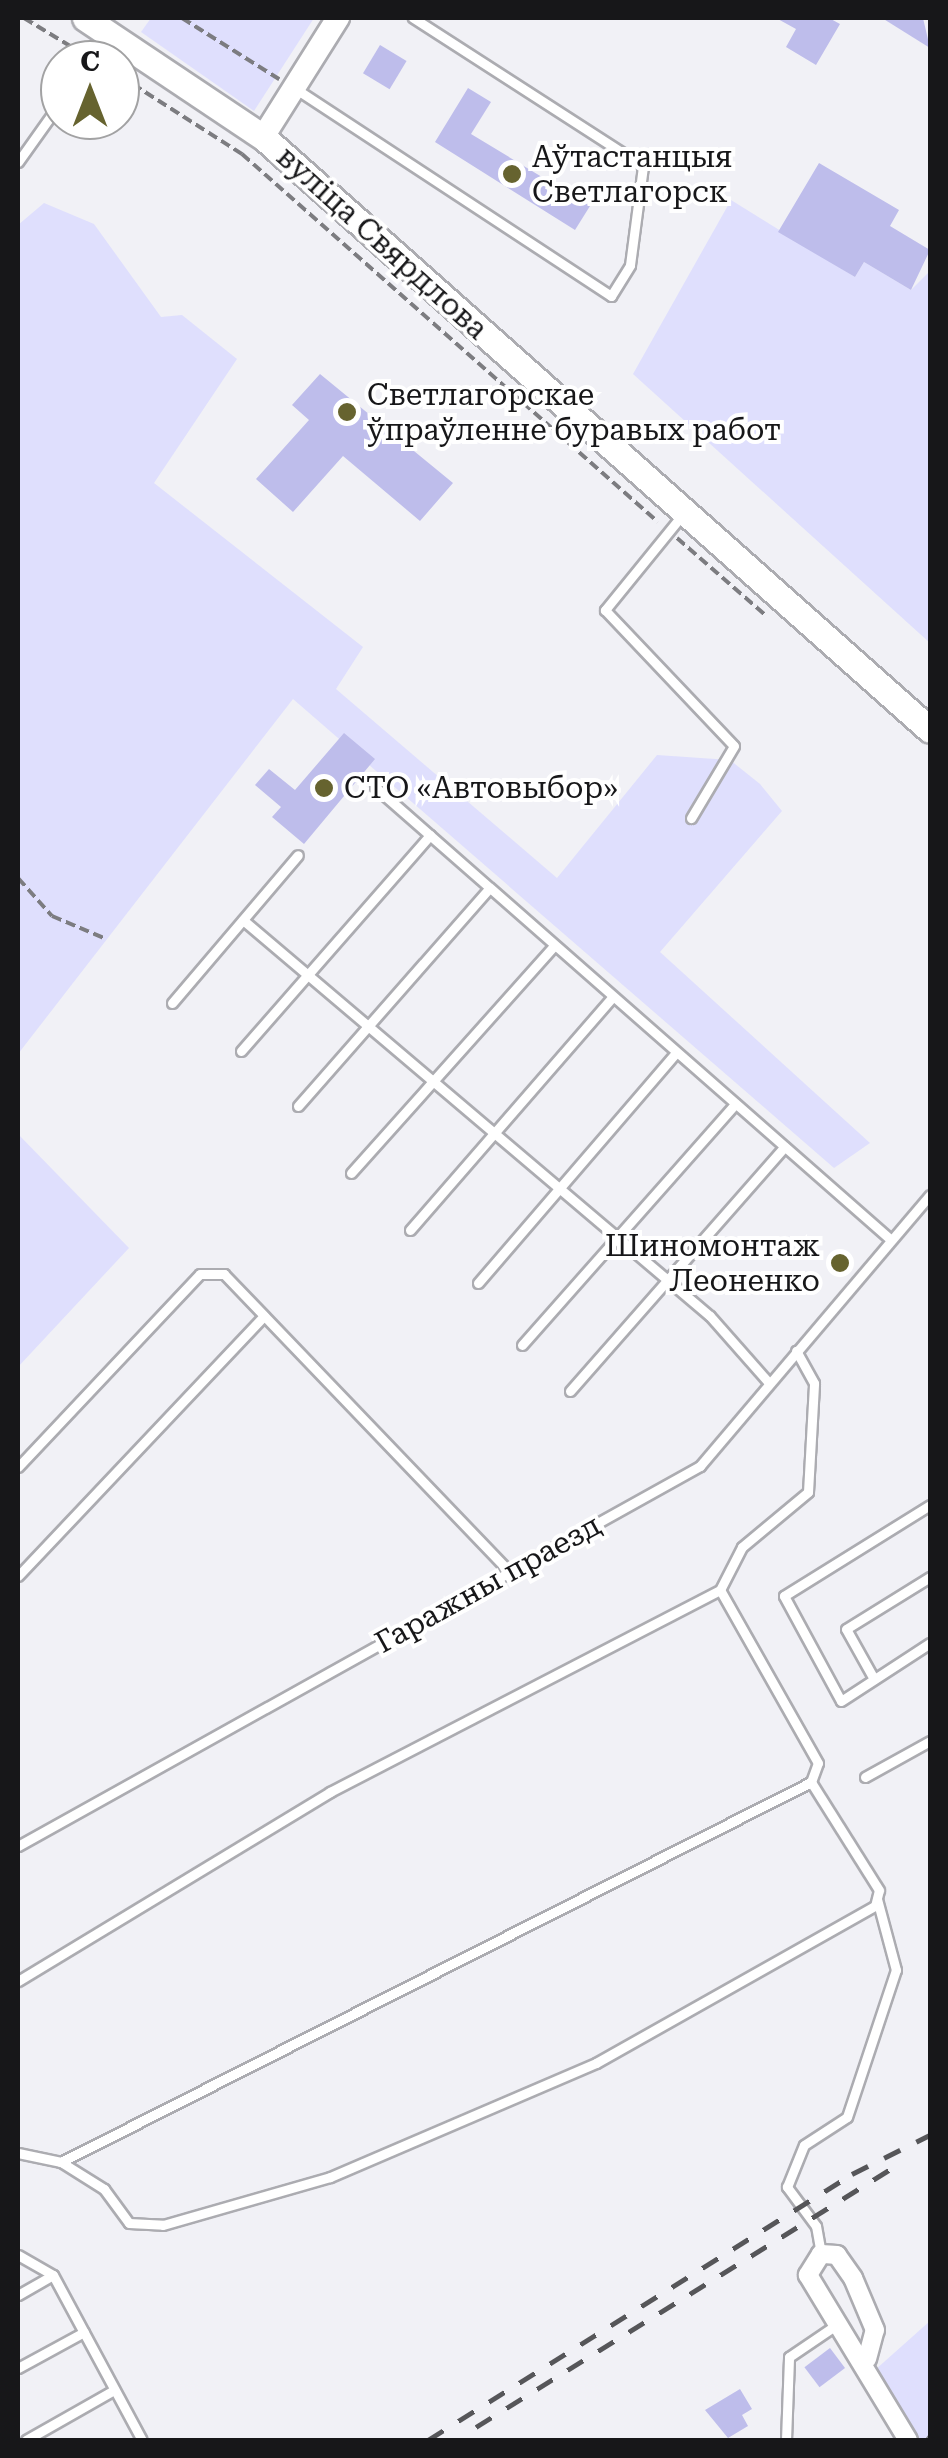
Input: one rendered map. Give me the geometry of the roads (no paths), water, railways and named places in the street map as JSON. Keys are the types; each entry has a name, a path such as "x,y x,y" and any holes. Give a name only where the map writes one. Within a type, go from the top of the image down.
{"main road":[{"name":"вуліца Свярдлова","path":"84,18 116,26 263,137 677,522 930,730"}],"street":[{"path":"263,137 338,18"},
{"path":"867,2359 875,2330 853,2278 837,2256 821,2254 808,2275 836,2325 867,2359 908,2440"}],"lane":[{"path":"294,88 612,296 630,266 643,166 412,18"},
{"path":"18,162 40,131"},
{"path":"677,522 605,610 734,746 691,818"},
{"path":"375,787 488,890 890,1238"},
{"path":"241,1052 430,835"},
{"path":"172,1003 298,855"},
{"path":"298,1106 488,890"},
{"path":"243,920 667,1280 769,1383"},
{"path":"351,1173 553,946"},
{"path":"410,1230 612,998"},
{"path":"478,1283 676,1053"},
{"path":"522,1345 735,1104"},
{"path":"570,1391 784,1146"},
{"name":"Гаражны праезд","path":"18,1846 700,1466 890,1238 930,1196"},
{"path":"18,1467 200,1274 224,1274 510,1572"},
{"path":"18,1576 264,1316"},
{"path":"18,1981 330,1792 720,1590 742,1547 808,1492 814,1383 796,1351"},
{"path":"930,1505 784,1596 841,1701 930,1643"},
{"path":"874,1680 846,1629 930,1577"},
{"path":"61,2162 811,1782 818,1763 720,1590"},
{"path":"865,1777 930,1742"},
{"path":"811,1782 877,1898 896,1970 847,2117 804,2145 787,2187 816,2226 821,2254"},
{"path":"18,2153 61,2162 104,2189 129,2223 163,2225 330,2177 596,2062 877,1898"},
{"path":"18,2255 54,2276 142,2440"},
{"path":"18,2295 54,2276"},
{"path":"786,2440 789,2357 836,2325"},
{"path":"18,2368 84,2332"},
{"path":"26,2440 114,2390"}],"railway":[{"path":"428,2440 852,2174 930,2135"},
{"path":"476,2427 892,2168"}],"place":[{"name":"Аўтастанцыя Светлагорск","path":"512,174"},
{"name":"Светлагорскае ўпраўленне буравых работ","path":"347,412"},
{"name":"СТО «Автовыбор»","path":"324,788"},
{"name":"Шиномонтаж Леоненко","path":"840,1263"}]}
